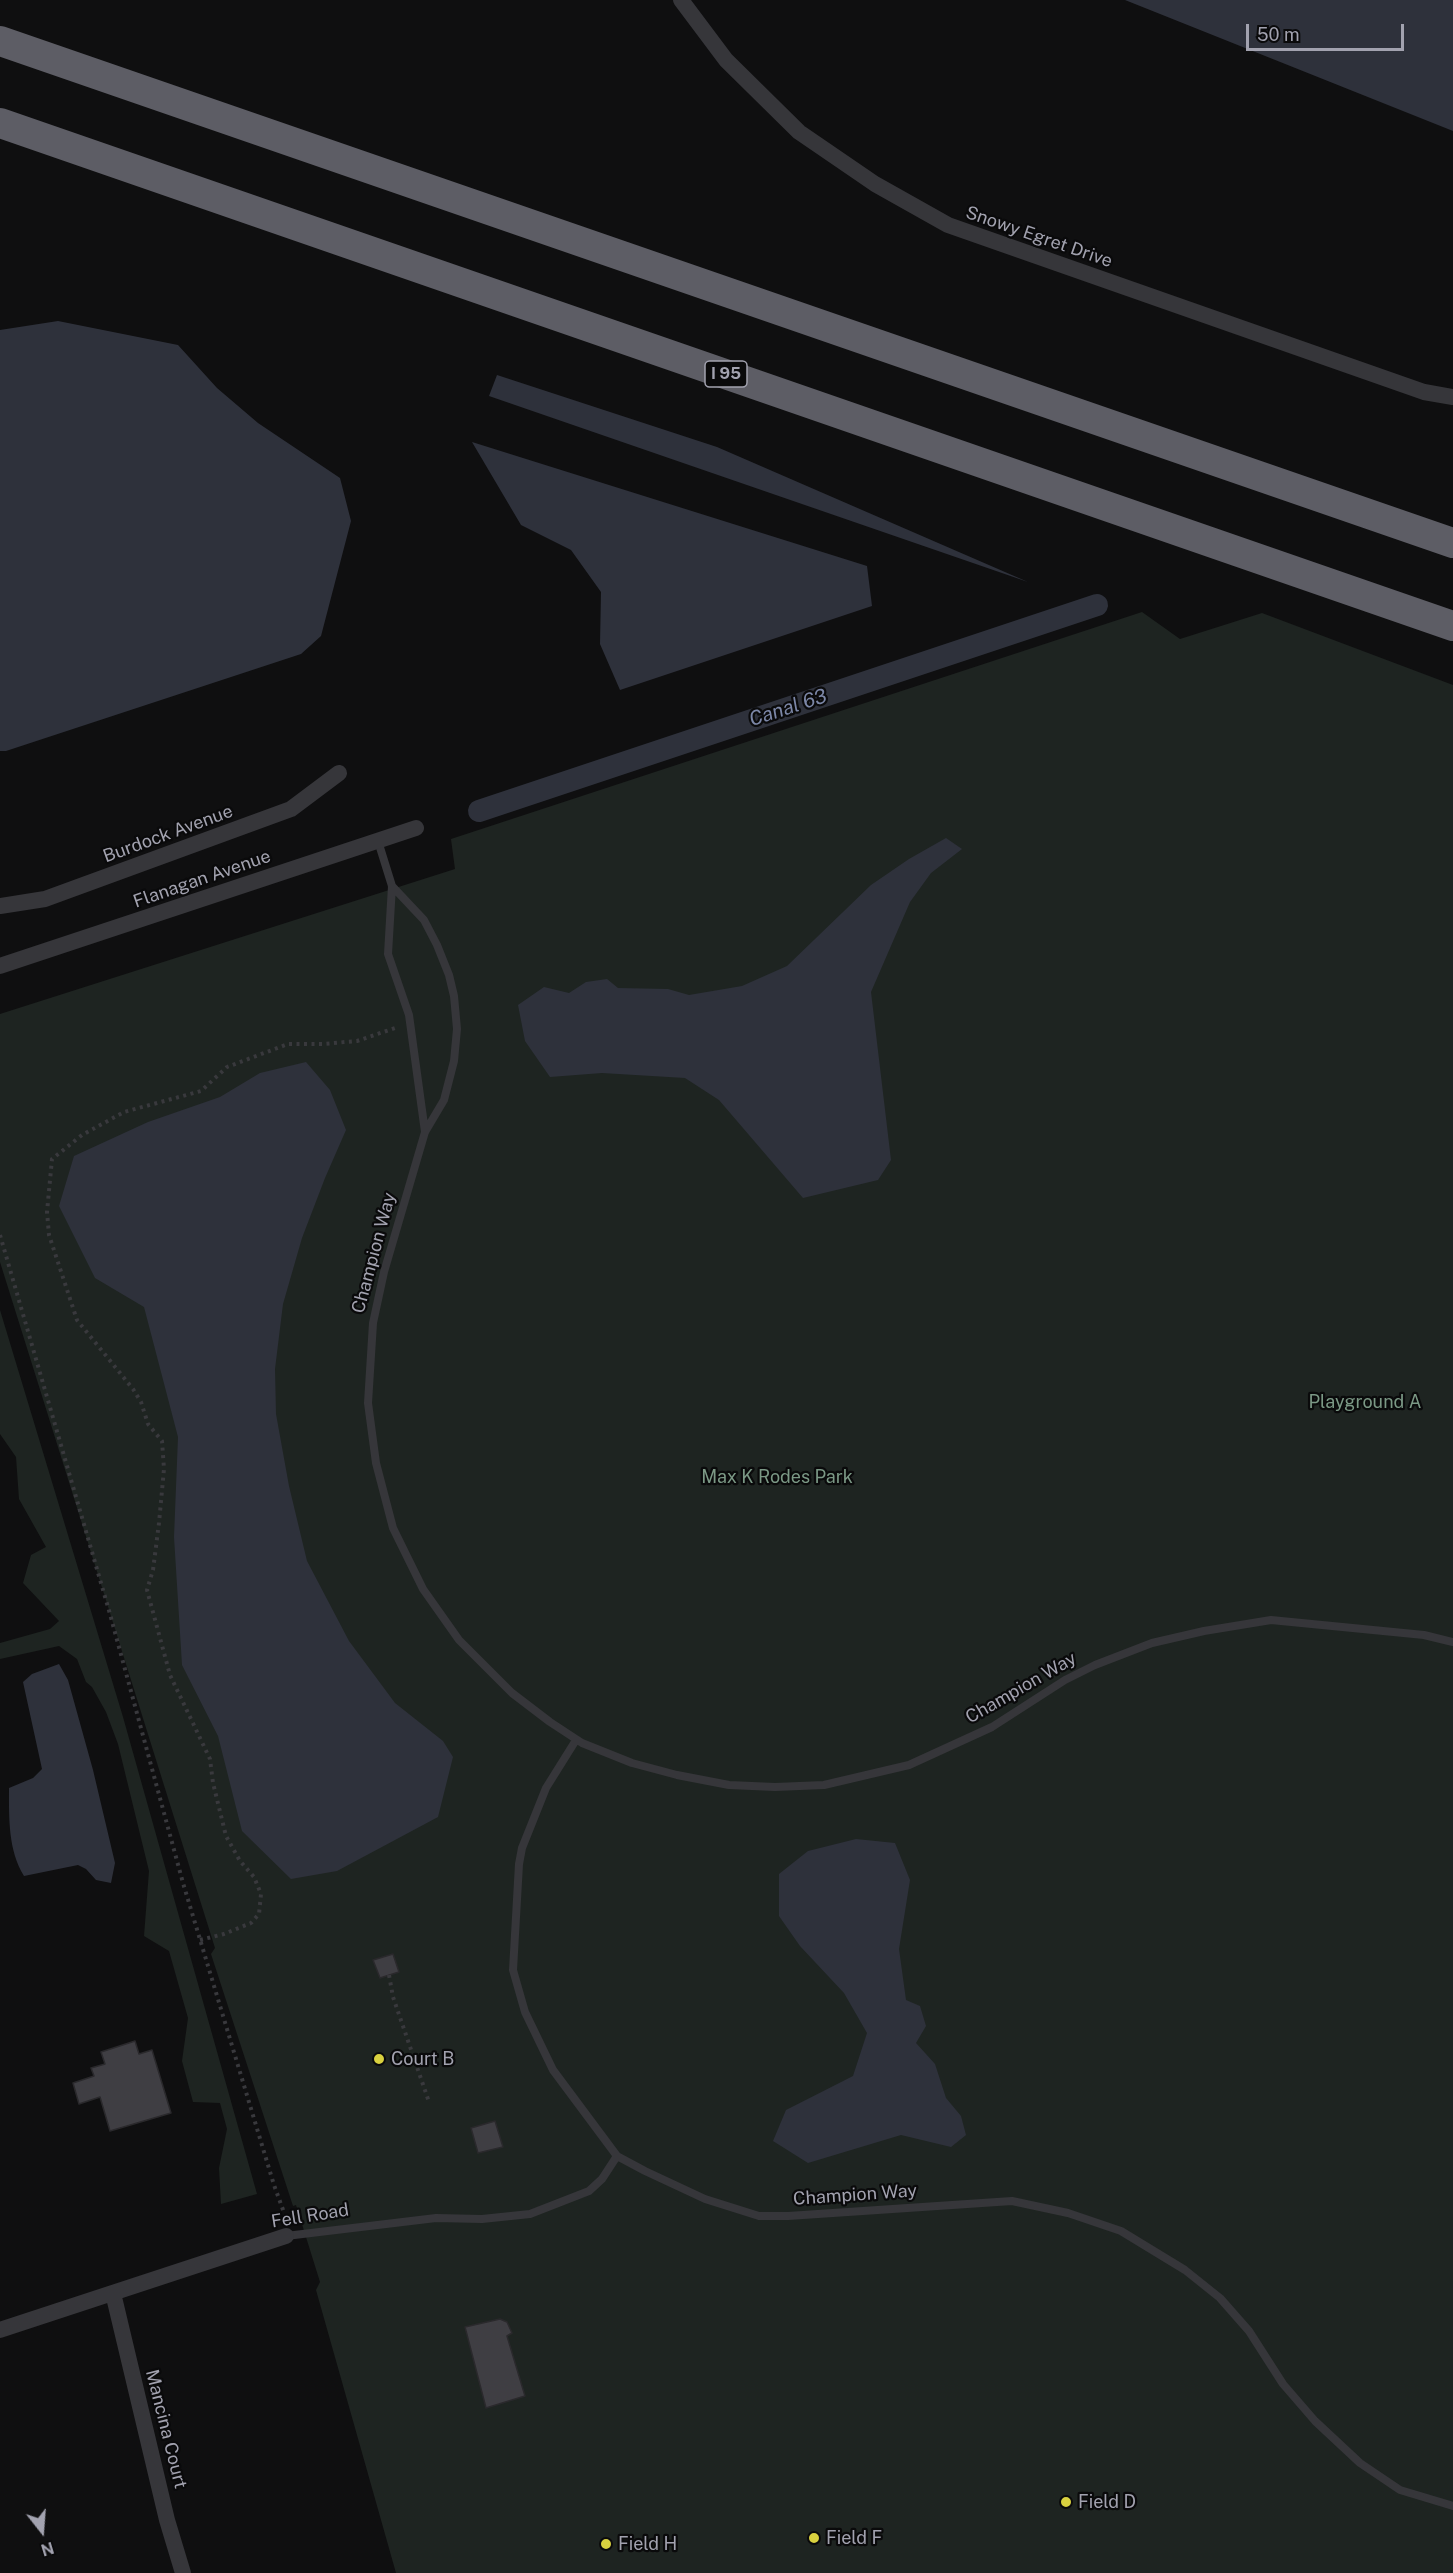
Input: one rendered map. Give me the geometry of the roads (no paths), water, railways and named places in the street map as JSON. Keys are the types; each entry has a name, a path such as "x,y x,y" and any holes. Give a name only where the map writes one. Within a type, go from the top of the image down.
{"highway":[{"path":"0,41 1453,543"},
{"name":"I 95","path":"0,123 1453,626"}],"street":[{"name":"Snowy Egret Drive","path":"681,0 726,60 799,132 875,184 948,225 1413,388 1453,398"},
{"name":"Burdock Avenue","path":"0,906 45,899 291,809 339,773"},
{"name":"Flanagan Avenue","path":"0,966 416,828"},
{"name":"Fell Road","path":"0,2330 290,2236"},
{"name":"Mancina Court","path":"113,2292 167,2520 183,2573"}],"lane":[{"name":"Champion Way","path":"378,841 392,886 387,954 411,1023 424,1132"},
{"name":"Champion Way","path":"392,886 424,920 445,965 454,996 457,1029 454,1060 444,1100 424,1132 384,1272 373,1323 368,1403 376,1463 393,1528 423,1589 459,1640 512,1693 576,1740 632,1763 729,1785 776,1787 824,1785 909,1766 992,1727 1065,1680 1095,1665 1152,1643 1204,1631 1271,1620 1424,1635 1453,1642"},
{"name":"Champion Way","path":"576,1740 546,1788 522,1848 519,1864 513,1970 525,2012 542,2052 617,2156 645,2172 705,2199 759,2216 1012,2201 1068,2213 1121,2231 1185,2270 1220,2298 1249,2331 1282,2384 1315,2421 1360,2463 1401,2490 1453,2506"},
{"name":"Fell Road","path":"290,2236 436,2218 483,2219 530,2214 590,2191 602,2179 617,2156"}],"waterway":[{"name":"Canal 63","path":"479,811 1097,605"}],"place":[{"name":"Court B","path":"379,2059"},
{"name":"Field D","path":"1066,2502"},
{"name":"Field F","path":"814,2538"},
{"name":"Field H","path":"606,2544"}],"park label":[{"name":"Playground A","path":"1365,1402"},
{"name":"Max K Rodes Park","path":"777,1477"}]}
